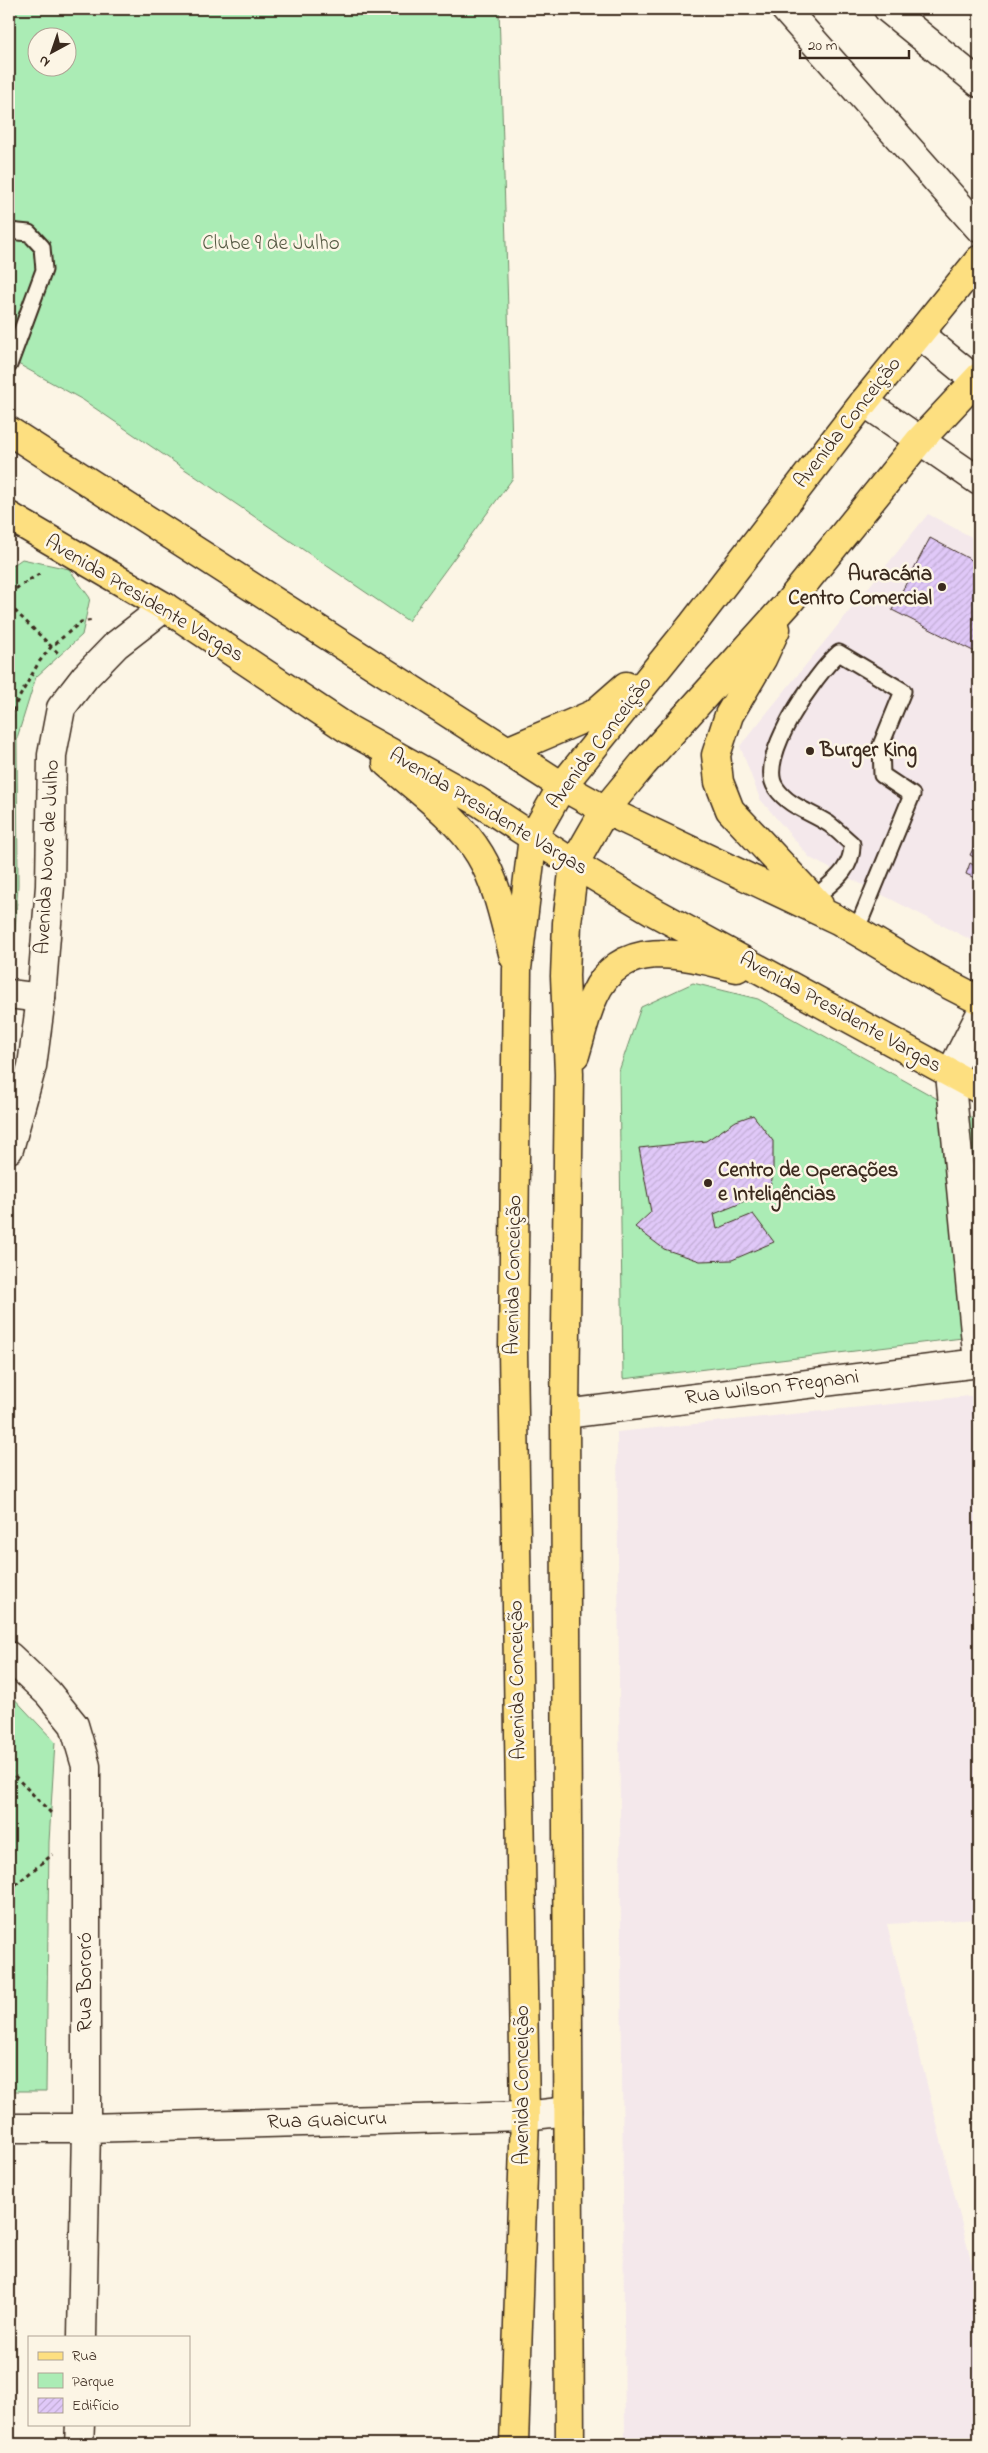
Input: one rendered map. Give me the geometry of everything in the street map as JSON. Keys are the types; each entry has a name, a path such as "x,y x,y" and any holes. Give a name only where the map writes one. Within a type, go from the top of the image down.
{"main road":[{"name":"Avenida Conceição","path":"514,2444 524,2116 513,1351 517,968 533,837 562,786 693,624 864,402 979,260"},
{"name":"Avenida Conceição","path":"570,2444 565,1414 569,1074 565,976 567,923 574,864 605,810 643,764 789,602 920,440 978,380"},
{"path":"9,431 562,786 605,810 847,926 936,978 979,1000"},
{"name":"Avenida Presidente Vargas","path":"11,522 166,607 348,729 476,800 574,864 656,912 950,1074 979,1088"},
{"path":"789,602 762,659 729,716 716,755 719,782 730,810 813,899 847,926"},
{"path":"507,751 533,742 594,714 693,624"},
{"path":"348,729 460,827 480,855 493,883 517,968"},
{"path":"569,1074 594,996 605,978 620,964 645,954 676,954 775,977"}],"street":[{"path":"785,9 979,228"},
{"path":"888,9 979,83"},
{"path":"919,334 978,380"},
{"path":"864,402 979,481"},
{"name":"Avenida Nove de Julho","path":"9,1149 32,1066 41,998 50,886 52,755 61,708 85,677 116,645 166,607"},
{"path":"9,994 41,998"},
{"path":"979,1017 950,1074 979,1363"},
{"name":"Rua Wilson Fregnani","path":"565,1414 979,1363"},
{"name":"Rua Bororó","path":"9,1656 48,1693 74,1725 86,1766 86,2128 82,2336"},
{"name":"Rua Guaicuru","path":"9,2128 86,2128 524,2116 568,2111"},
{"path":"79,2444 80,2426"}],"lane":[{"path":"9,231 29,233 42,248 44,270 9,366"},
{"path":"813,899 841,874 852,858 852,844 830,825 794,805 775,787 771,772 778,743 798,704 827,663 838,653 903,691 881,744 882,775 912,795 847,926"}],"path":[{"path":"9,605 85,677"},
{"path":"9,1770 53,1815"},
{"path":"9,1890 59,1849"}],"shaded area":[{"path":"928,514 979,541 979,944 810,858 760,799 740,746"},
{"path":"979,1395 979,1919 887,1924 979,2293 979,2444 625,2444 617,1432"}],"green space":[{"name":"Clube 9 de Julho","path":"9,9 499,9 513,478 408,621 83,400 9,359"},
{"path":"22,559 69,569 90,598 82,635 36,677 17,738 18,885 14,946 9,947 9,568"},
{"path":"693,983 758,999 979,1122 979,1336 623,1379 619,1071 641,1007"},
{"path":"9,1693 55,1742 49,1842 46,2091 9,2091"}],"building":[{"name":"Auracária Centro Comercial","path":"930,538 979,564 979,654 892,610"},
{"path":"979,837 979,860 970,855"},
{"path":"970,863 979,868 979,880 966,874"},
{"name":"Centro de Operações e Inteligências","path":"753,1115 773,1141 773,1176 767,1196 761,1191 739,1204 714,1214 717,1229 753,1214 774,1242 732,1260 700,1261 664,1249 635,1227 651,1212 639,1148 706,1141 736,1121"}],"place":[{"name":"Auracária Centro Comercial","path":"942,587"},
{"name":"Burger King","path":"810,751"},
{"name":"Centro de Operações e Inteligências","path":"708,1183"}]}
